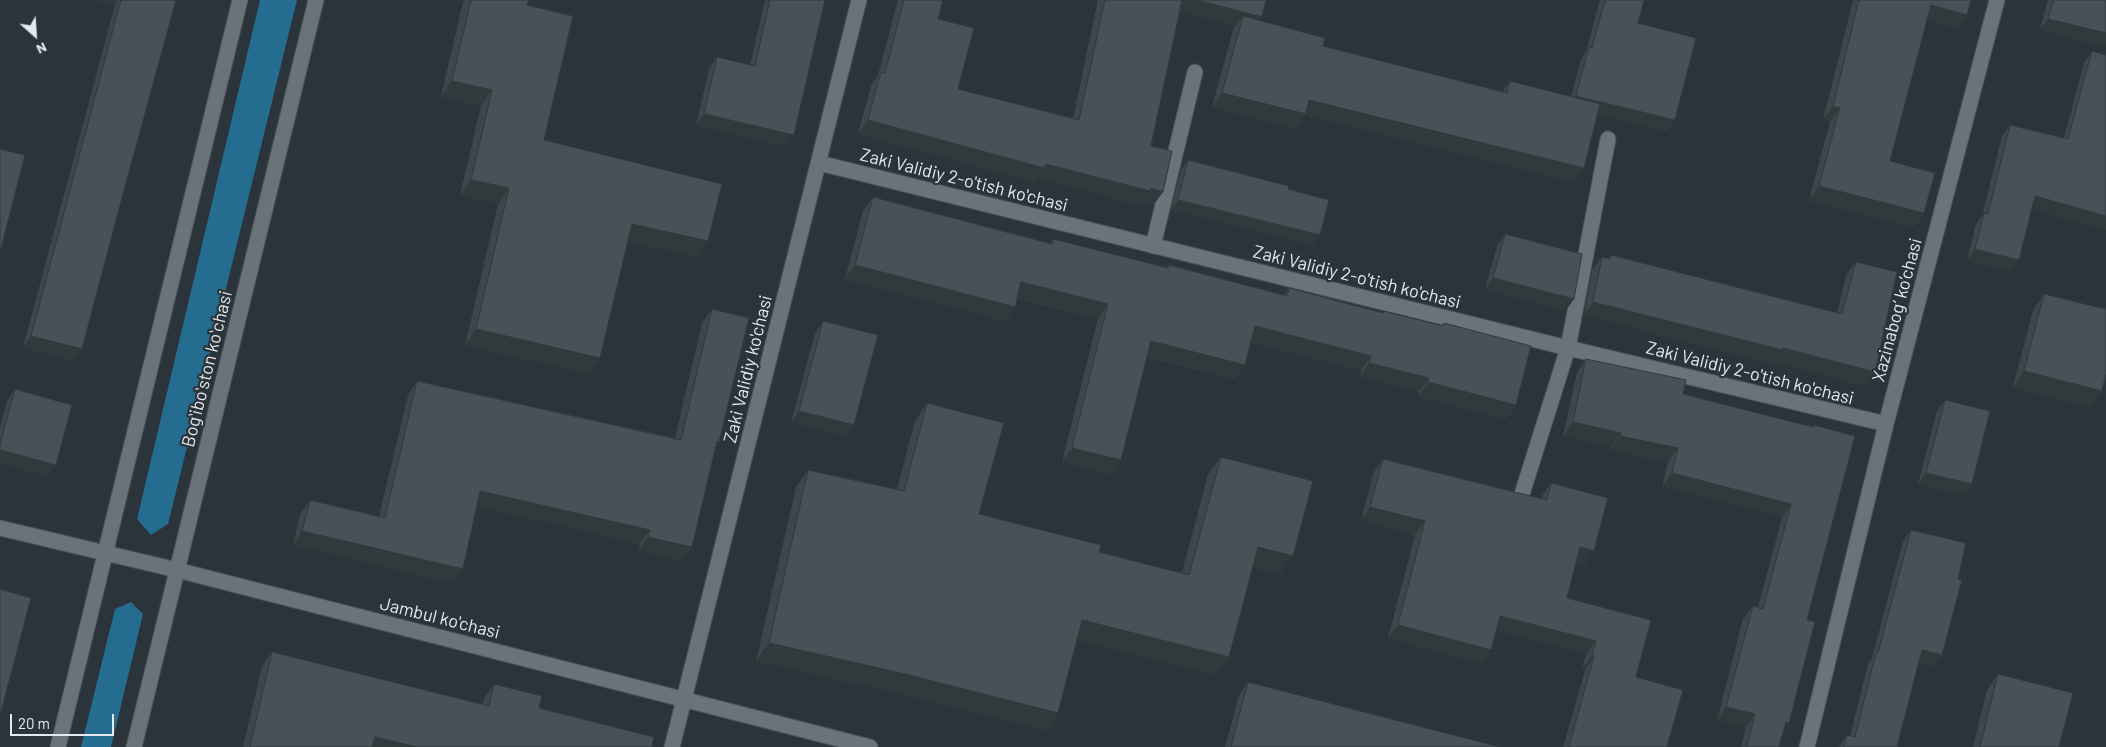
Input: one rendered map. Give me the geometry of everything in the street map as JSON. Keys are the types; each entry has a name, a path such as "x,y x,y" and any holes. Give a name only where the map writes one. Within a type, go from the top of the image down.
{"street":[{"path":"58,747 240,0"},
{"name":"Bogʻiboʻston koʻchasi","path":"134,747 316,0"},
{"name":"Zaki Validiy ko'chasi","path":"672,747 859,0"},
{"name":"Xazinabog‘ ko‘chasi","path":"1807,747 1886,424 1997,0"},
{"path":"1153,246 1195,72"},
{"path":"1522,494 1568,348 1608,139"},
{"name":"Zaki Validiy 2-o'tish ko'chasi","path":"819,163 1568,348 1886,424"},
{"name":"Jambul ko'chasi","path":"0,528 177,570 870,747"}],"shaded area":[{"path":"260,0 297,0 168,524 151,535 137,519"},
{"path":"131,602 143,614 111,747 81,747 115,609"}],"building":[{"path":"121,0 176,0 82,349 31,336"},
{"path":"471,0 529,0 527,5 573,16 544,140 722,184 708,241 632,224 600,358 476,329 509,188 471,180 492,90 452,81"},
{"path":"770,0 825,0 794,135 704,114 717,57 755,66"},
{"path":"904,0 943,0 938,19 974,28 958,89 1079,120 1105,0 1182,0 1151,146 1172,151 1163,192 1151,188 1150,191 1046,164 1044,168 868,120 881,72 885,73"},
{"path":"1197,0 1266,0 1262,17"},
{"path":"1605,0 1644,0 1638,23 1696,38 1675,120 1576,96 1589,47 1592,48"},
{"path":"1859,0 1971,0 1967,15 1931,5 1890,161 1935,173 1924,213 1819,186 1840,108 1833,106"},
{"path":"2053,0 2106,0 2106,33 2048,19"},
{"path":"1243,16 1325,38 1323,46 1507,93 1510,81 1600,104 1584,168 1309,100 1306,114 1222,93"},
{"path":"2092,51 2106,55 2106,216 2035,196 2019,260 1975,249 1984,213 1988,214 2010,125 2068,139"},
{"path":"0,149 25,155 0,253"},
{"path":"1188,160 1289,186 1288,189 1329,200 1320,235 1178,200"},
{"path":"873,197 1052,244 1053,239 1168,268 1169,265 1287,296 1289,288 1383,313 1383,311 1443,326 1444,323 1531,346 1516,405 1428,382 1429,378 1369,363 1371,356 1255,326 1245,365 1151,341 1121,460 1072,448 1108,304 1021,282 1015,307 855,265"},
{"path":"1505,234 1582,254 1574,299 1493,278"},
{"path":"1611,255 1842,314 1856,262 1897,272 1875,372 1593,302 1602,257 1610,259"},
{"path":"2044,294 2106,309 2106,374 2102,391 2024,371"},
{"path":"712,309 749,318 692,547 648,537 650,530 480,491 463,569 302,531 310,500 385,518 417,381 681,440"},
{"path":"823,321 878,335 854,425 799,411"},
{"path":"1586,359 1686,380 1683,394 1855,436 1807,620 1815,622 1789,723 1786,722 1779,747 1747,747 1755,714 1726,707 1753,606 1763,609 1791,504 1672,473 1678,448 1620,436 1621,433 1573,422"},
{"path":"15,389 72,405 56,465 0,450"},
{"path":"1945,400 1990,411 1972,484 1926,473"},
{"path":"927,403 1004,423 979,514 1101,545 1099,552 1189,575 1221,457 1313,481 1293,556 1258,547 1229,657 1082,620 1058,713 905,674 769,643 808,470 904,491"},
{"path":"1383,459 1547,500 1551,483 1608,498 1594,551 1580,547 1567,598 1651,620 1636,677 1683,690 1667,747 1569,747 1594,656 1592,656 1596,641 1500,616 1491,650 1398,625 1425,521 1370,507"},
{"path":"1911,530 1966,543 1958,579 1962,580 1942,655 1922,650 1897,747 1844,747 1847,735 1855,737 1876,653 1878,653"},
{"path":"0,589 31,598 0,716"},
{"path":"272,652 489,706 494,684 542,696 539,708 654,737 652,747 417,747 375,737 372,747 250,747"},
{"path":"1998,674 2073,693 2059,747 1980,747"},
{"path":"1248,682 1500,747 1231,747"}]}
